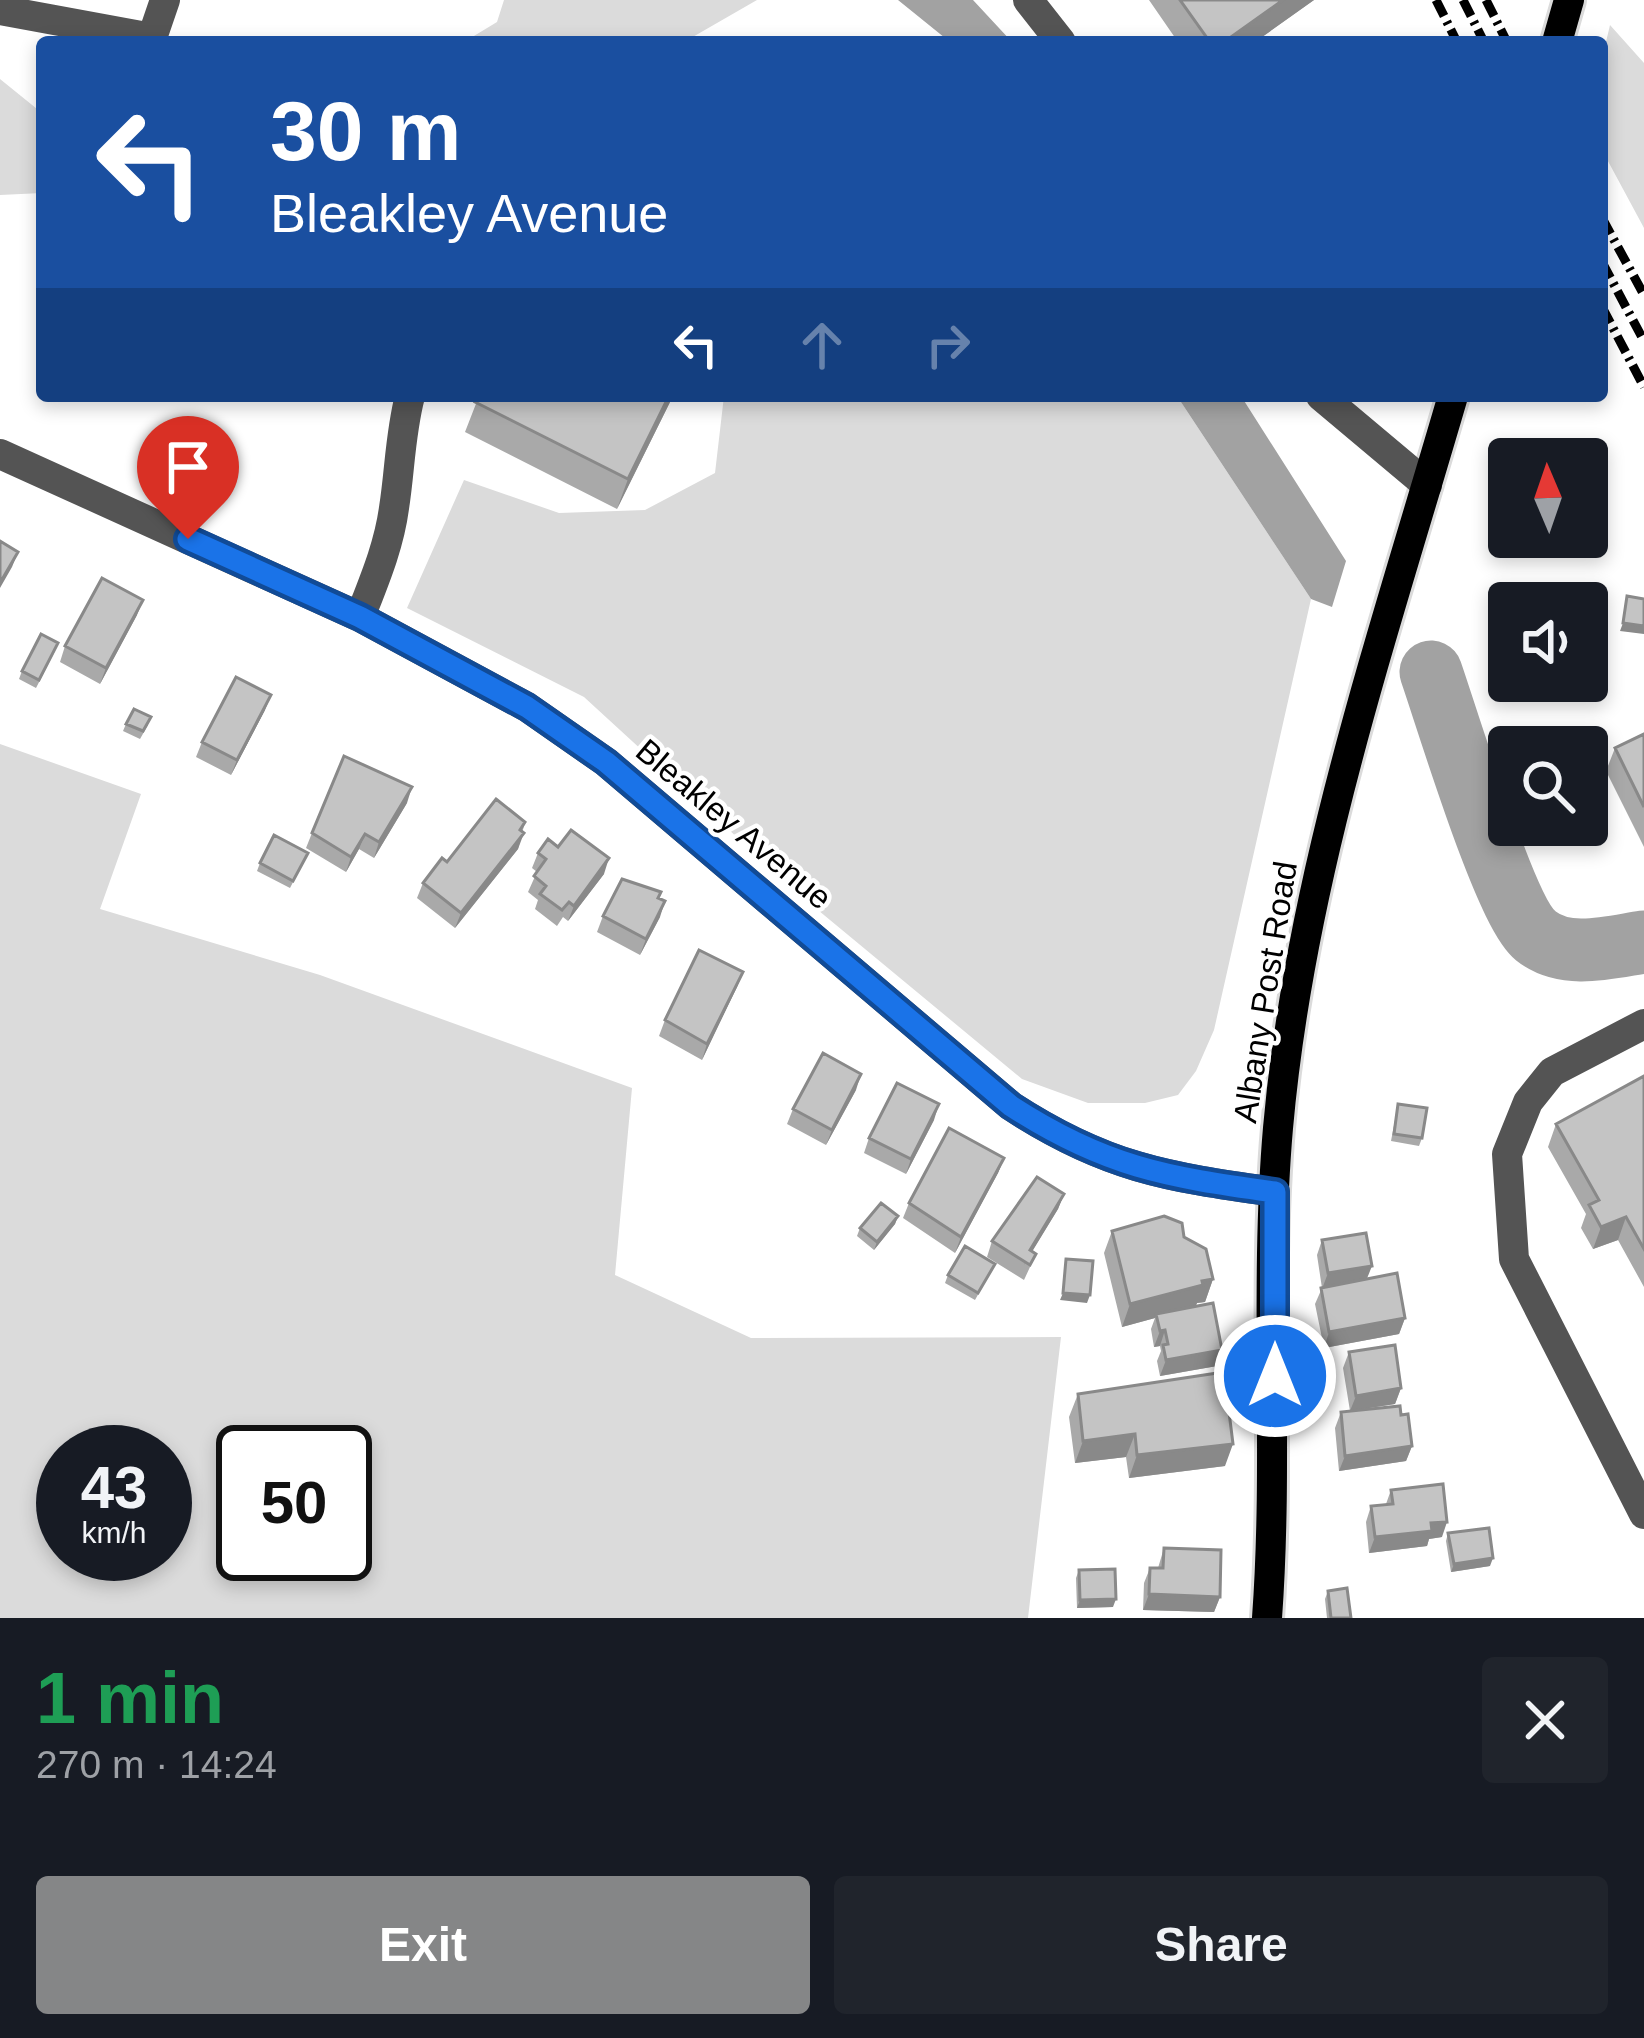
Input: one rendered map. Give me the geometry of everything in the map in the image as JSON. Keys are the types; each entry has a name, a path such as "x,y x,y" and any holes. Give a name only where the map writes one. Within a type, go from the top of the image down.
{"main road":[{"path":"1559,36 1569,0"},
{"name":"Albany Post Road","path":"1267,1618 1275,1514 1278,1129 1301,953 1323,852 1451,402"}],"street":[{"path":"153,36 165,0"},
{"path":"1028,0 1056,36"},
{"path":"0,10 141,36"},
{"path":"360,617 384,555 395,507 398,446 409,402"},
{"path":"1328,402 1427,485"},
{"name":"Bleakley Avenue","path":"0,454 360,617 527,707 606,762 1011,1106 1059,1137 1135,1168 1275,1192"},
{"path":"1644,1024 1552,1072 1528,1102 1507,1154 1514,1258 1644,1514"}],"shaded area":[{"path":"504,0 757,0 694,36 474,36 497,22"},
{"path":"898,0 973,0 1006,36 943,36"},
{"path":"1610,25 1644,63 1644,228 1608,161"},
{"path":"0,79 36,108 36,193 0,195"},
{"path":"723,402 1181,402 1311,599 1214,1030 1196,1071 1178,1095 1145,1103 1088,1103 1022,1079 801,896 584,697 407,608 464,480 559,513 645,510 715,473"},
{"path":"1181,402 1245,402 1346,561 1332,607 1311,599"},
{"path":"0,744 141,794 100,909 320,975 632,1088 615,1275 751,1338 1061,1337 1028,1618 0,1618"}],"building":[{"path":"1180,0 1283,0 1232,36 1206,36"},
{"path":"475,402 666,402 628,479"},
{"path":"0,541 18,552 0,583"},
{"path":"102,578 143,600 106,668 65,646"},
{"path":"1627,596 1644,599 1644,626 1623,623"},
{"path":"41,634 58,643 39,680 22,671"},
{"path":"236,677 271,695 237,760 202,742"},
{"path":"134,709 151,717 143,731 126,724"},
{"path":"1644,734 1644,807 1615,748"},
{"path":"344,756 412,787 379,842 365,834 351,857 312,833"},
{"path":"496,799 525,822 520,830 524,833 461,913 423,883 442,858 447,862"},
{"path":"571,830 609,858 574,906 569,902 562,910 540,894 546,886 534,876 546,859 538,853 548,839 558,847"},
{"path":"274,835 308,853 293,881 260,863"},
{"path":"622,879 661,892 658,898 665,901 646,939 603,916"},
{"path":"699,950 743,972 707,1044 665,1020"},
{"path":"823,1053 861,1074 832,1130 793,1109"},
{"path":"1644,1076 1644,1249 1626,1217 1601,1227 1589,1205 1599,1200 1556,1124"},
{"path":"897,1083 939,1104 911,1159 869,1138"},
{"path":"1398,1104 1427,1108 1422,1138 1394,1134"},
{"path":"949,1128 1004,1158 961,1237 909,1203"},
{"path":"1037,1177 1064,1194 1030,1250 1036,1254 1030,1265 992,1241"},
{"path":"881,1203 898,1216 877,1242 860,1228"},
{"path":"1164,1216 1182,1223 1184,1237 1206,1249 1213,1279 1130,1304 1112,1231"},
{"path":"1366,1233 1372,1266 1328,1273 1322,1240"},
{"path":"965,1246 995,1264 978,1293 948,1275"},
{"path":"1066,1259 1093,1261 1090,1295 1063,1293"},
{"path":"1397,1273 1405,1318 1329,1332 1321,1288"},
{"path":"1213,1303 1222,1350 1166,1360 1165,1330 1160,1331 1156,1314"},
{"path":"1395,1345 1401,1388 1356,1396 1349,1352"},
{"path":"1224,1372 1233,1444 1137,1455 1135,1434 1083,1441 1078,1394"},
{"path":"1400,1406 1401,1415 1408,1414 1412,1446 1345,1456 1341,1412"},
{"path":"1443,1484 1447,1522 1431,1523 1432,1531 1375,1537 1371,1506 1393,1504 1391,1490"},
{"path":"1489,1528 1493,1558 1454,1564 1448,1533"},
{"path":"1164,1548 1221,1550 1220,1597 1149,1594 1150,1568 1163,1568"},
{"path":"1115,1569 1116,1599 1080,1600 1079,1570"},
{"path":"1347,1588 1351,1618 1331,1618 1328,1591"}],"waterway":[{"path":"1431,672 1494,854 1523,919 1536,936 1575,950 1644,942"}],"railway":[{"path":"1436,0 1454,36"},
{"path":"1463,0 1481,36"},
{"path":"1486,0 1504,36"},
{"path":"1608,229 1644,295"},
{"path":"1608,273 1644,341"},
{"path":"1608,318 1644,387"}],"route":[{"path":"188,539 360,617 527,707 606,762 1011,1106 1059,1137 1145,1171 1275,1192 1275,1376"}]}
